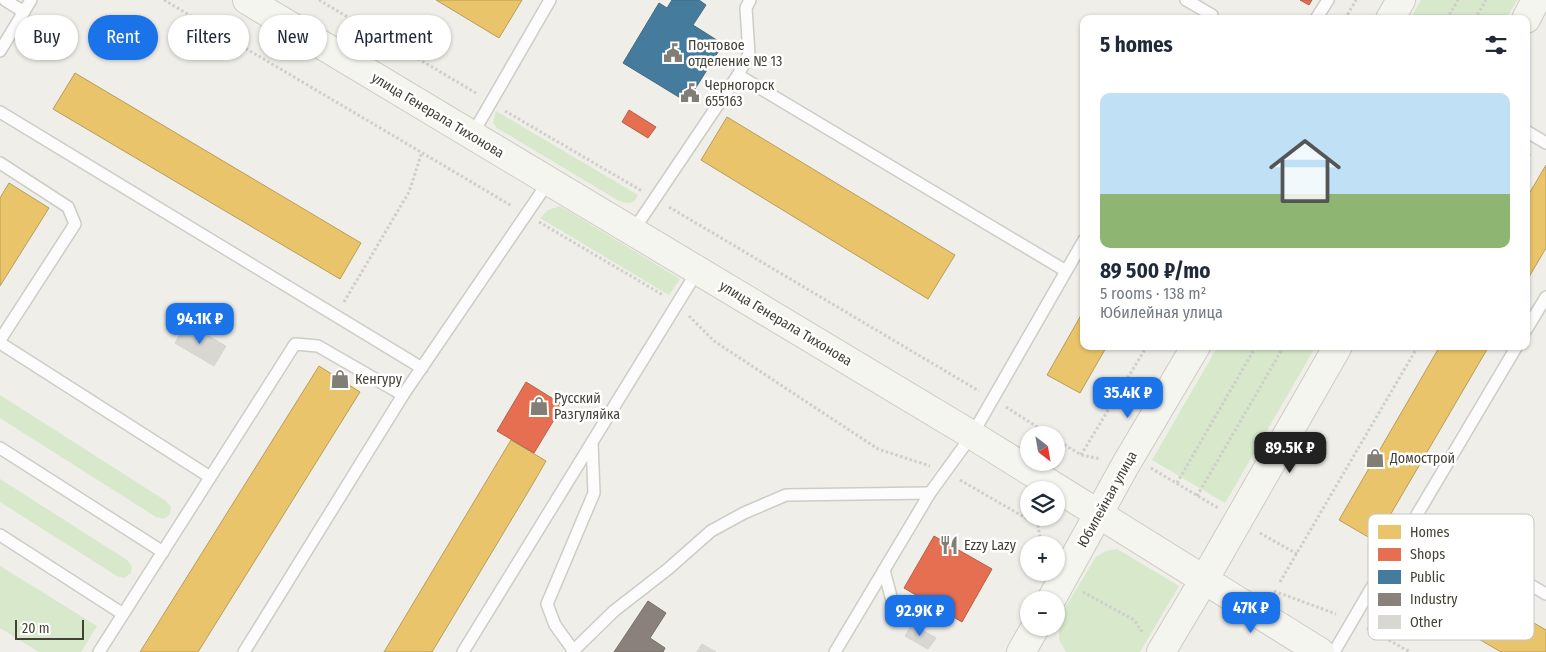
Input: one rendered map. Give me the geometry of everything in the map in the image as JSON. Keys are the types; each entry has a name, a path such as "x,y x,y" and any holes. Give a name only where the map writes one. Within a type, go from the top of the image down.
{"main road":[{"name":"улица Генерала Тихонова","path":"247,0 972,435 1320,652"},
{"path":"1392,15 1401,0"},
{"path":"1528,15 1536,0"},
{"name":"Юбилейная улица","path":"1056,591 1126,464 1194,350"},
{"path":"1154,646 1204,580 1336,350"}],"lane":[{"path":"5,0 24,12"},
{"path":"0,51 31,0"},
{"path":"472,135 550,0"},
{"path":"633,231 738,75 749,54 746,8 750,0"},
{"path":"1186,0 1209,15"},
{"path":"1319,15 1328,0"},
{"path":"738,75 1066,271"},
{"path":"0,112 422,368"},
{"path":"1530,133 1546,143"},
{"path":"0,163 68,207 75,224 0,341 210,477"},
{"path":"244,652 404,395 549,181"},
{"path":"835,652 930,493 972,435 1080,247"},
{"path":"463,652 698,270"},
{"path":"1530,323 1546,297"},
{"path":"99,652 295,344 318,346 404,395"},
{"path":"1417,514 1514,350"},
{"path":"592,442 594,493 547,604 555,625 572,651 614,611 668,569 711,531 744,513 786,495 930,493"},
{"path":"0,448 163,552"},
{"path":"0,535 123,614"},
{"path":"884,570 896,616"},
{"path":"1534,587 1546,594"},
{"path":"1334,652 1368,593"}],"path":[{"path":"164,0 678,304 714,341 878,449 946,471 1038,525 1040,536"},
{"path":"319,0 655,198 1036,426"},
{"path":"1347,15 1356,0"},
{"path":"1449,15 1458,0"},
{"path":"1477,15 1486,0"},
{"path":"335,316 409,192 422,152"},
{"path":"1081,455 1145,350"},
{"path":"1177,484 1254,350"},
{"path":"1197,496 1282,350"},
{"path":"1280,582 1416,350"},
{"path":"1065,445 1081,455 1126,464 1146,465 1296,554"},
{"path":"1076,588 1134,620 1154,646"}],"green space":[{"path":"1421,0 1517,0 1508,15 1412,15"},
{"path":"496,111 638,195 635,200 625,203 619,201 497,128 493,123"},
{"path":"560,206 680,279 669,295 540,218 548,210"},
{"path":"1216,350 1314,350 1225,503 1152,460"},
{"path":"0,395 166,501 171,507 170,514 164,519 156,517 0,418"},
{"path":"0,479 127,560 132,566 131,573 124,578 117,576 0,502"},
{"path":"1117,549 1179,586 1140,652 1066,652 1059,639 1059,636 1065,636 1065,608 1096,557 1106,551"},
{"path":"0,566 97,626 81,652 39,652 0,628"}],"building: Homes":[{"path":"436,0 522,0 499,38"},
{"path":"75,73 361,243 340,279 53,109"},
{"path":"727,117 955,255 928,299 701,160"},
{"path":"1546,165 1546,248 1530,275 1530,192"},
{"path":"9,183 49,208 0,286 0,198"},
{"path":"1080,317 1080,350 1105,350 1080,393 1047,375"},
{"path":"1438,350 1487,350 1391,514 1368,514 1368,537 1339,520"},
{"path":"319,366 360,392 198,652 140,652"},
{"path":"511,440 546,461 531,487 432,652 384,652"},
{"path":"1534,623 1546,630 1546,652 1501,652 1480,640 1534,640"}],"building: Shops":[{"path":"1300,0 1312,0 1309,5"},
{"path":"629,110 656,127 648,138 622,122"},
{"path":"526,382 563,405 534,453 497,431"},
{"path":"934,536 992,569 962,622 904,588"}],"building: Public":[{"name":"Почтовое отделение № 13","path":"672,0 699,0 706,5 693,25 723,44 687,102 623,63 659,3 667,8"}],"building: Industry":[{"path":"648,601 666,613 650,638 665,648 663,652 614,652"}],"building: Other":[{"path":"186,323 226,346 214,366 175,343"},
{"path":"912,624 936,638 928,649 905,636"},
{"path":"702,644 716,652 697,652"}],"place":[{"name":"Почтовое отделение № 13","path":"673,53"},
{"name":"Черногорск 655163","path":"690,93"},
{"name":"Кенгуру","path":"340,379"},
{"name":"Русский Разгуляйка","path":"539,406"},
{"name":"Домострой","path":"1375,458"},
{"name":"Ezzy Lazy","path":"949,545"}]}
